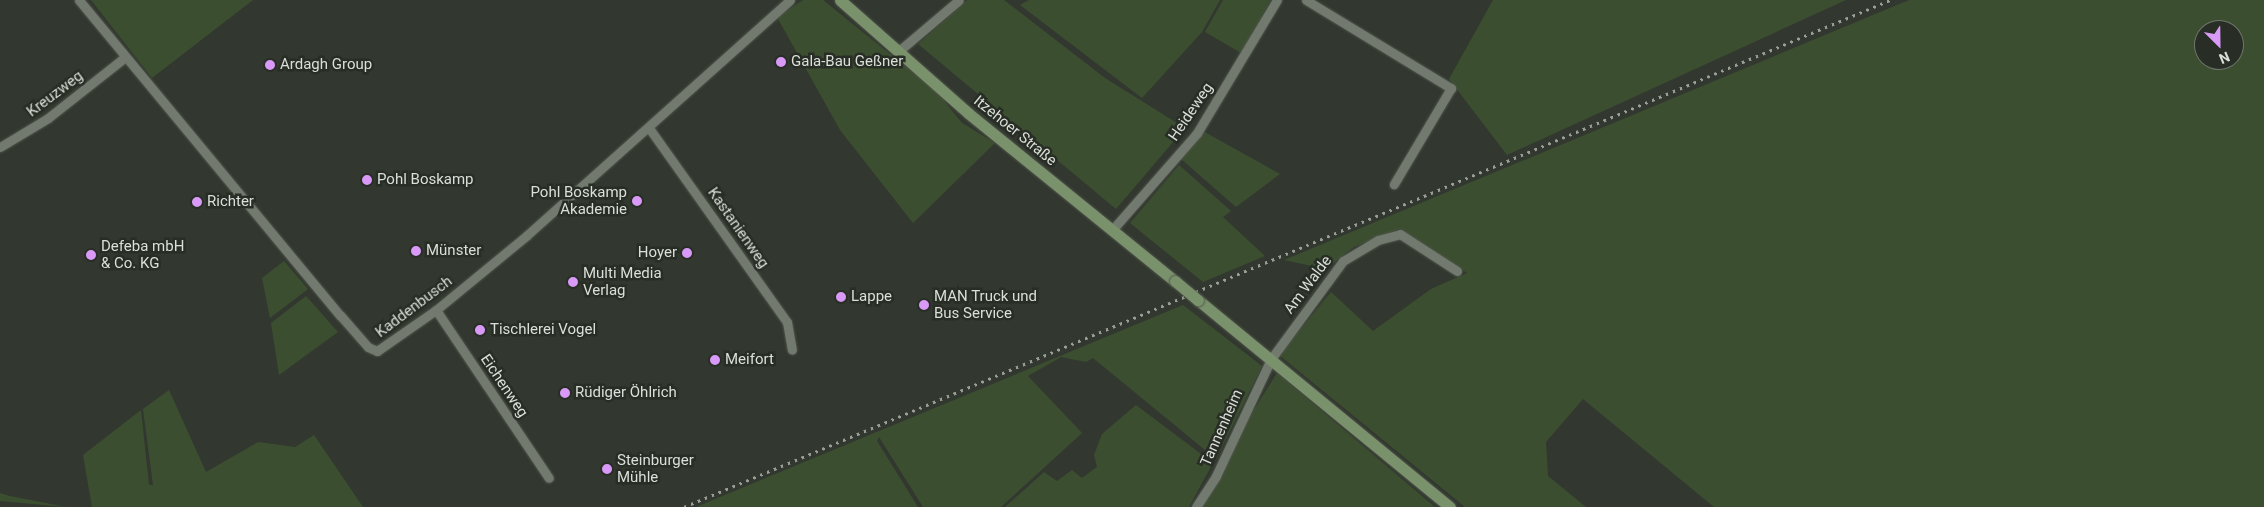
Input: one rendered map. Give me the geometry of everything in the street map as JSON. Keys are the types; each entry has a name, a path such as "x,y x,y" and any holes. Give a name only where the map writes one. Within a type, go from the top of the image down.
{"main road":[{"name":"Itzehoer Straße","path":"840,0 900,50 968,113 1113,229 1450,507"}],"street":[{"name":"Kaddenbusch","path":"79,0 124,58 368,347 382,349 436,310 649,128 790,0"},
{"path":"900,50 958,0"},
{"name":"Heideweg","path":"1113,229 1197,133 1277,0"},
{"path":"1306,0 1451,88 1394,184"},
{"name":"Kreuzweg","path":"0,147 48,118 124,58"},
{"name":"Kastanienweg","path":"649,128 787,322 792,350"},
{"name":"Am Walde","path":"1270,358 1343,261 1378,240 1400,234 1457,271"},
{"name":"Eichenweg","path":"436,310 549,478"},
{"name":"Tannenheim","path":"1196,507 1216,476 1270,358"}],"green space":[{"path":"91,0 253,0 152,78"},
{"path":"803,0 823,0 937,92 962,123 995,143 913,223 840,130 777,17"},
{"path":"967,0 1004,0 1105,78 1185,128 1116,209 918,44"},
{"path":"1029,0 1220,0 1202,32 1142,98 1020,5"},
{"path":"1223,0 1271,0 1241,53 1205,32"},
{"path":"1493,0 1846,0 1507,155 1449,79"},
{"path":"1909,0 2264,0 2264,507 1714,507 1583,399 1546,442 1548,476 1586,507 1465,507 1279,355 1331,292 1373,331 1431,289 1467,273 1399,229 1354,247 1326,269 1284,260"},
{"path":"1203,131 1280,174 1236,207 1181,159"},
{"path":"1179,165 1231,211 1223,217 1265,256 1203,282 1130,223"},
{"path":"284,261 308,289 270,318 262,278"},
{"path":"306,296 338,332 279,375 271,323"},
{"path":"1183,305 1262,366 1216,459 1093,358 1086,362 1061,357 1028,376 1082,433 1001,507 923,507 879,437 877,441 918,507 696,507"},
{"path":"1277,373 1435,507 1203,507 1248,419"},
{"path":"169,390 206,472 258,442 295,447 314,435 363,507 92,507 83,455 141,410 149,485 153,485 143,409"},
{"path":"1136,405 1213,463 1189,507 1005,507 1044,472 1057,481 1072,470 1082,478 1097,467 1094,455 1102,434"},
{"path":"0,493 10,496 66,507 0,501"}],"railway":[{"path":"684,507 1890,0"}],"place":[{"name":"Gala-Bau Geßner","path":"781,62"},
{"name":"Ardagh Group","path":"270,65"},
{"name":"Pohl Boskamp","path":"367,180"},
{"name":"Pohl Boskamp Akademie","path":"637,201"},
{"name":"Richter","path":"197,202"},
{"name":"Münster","path":"416,251"},
{"name":"Hoyer","path":"687,253"},
{"name":"Defeba mbH & Co. KG","path":"91,255"},
{"name":"Multi Media Verlag","path":"573,282"},
{"name":"Lappe","path":"841,297"},
{"name":"MAN Truck und Bus Service","path":"924,305"},
{"name":"Tischlerei Vogel","path":"480,330"},
{"name":"Meifort","path":"715,360"},
{"name":"Rüdiger Öhlrich","path":"565,393"},
{"name":"Steinburger Mühle","path":"607,469"}]}
